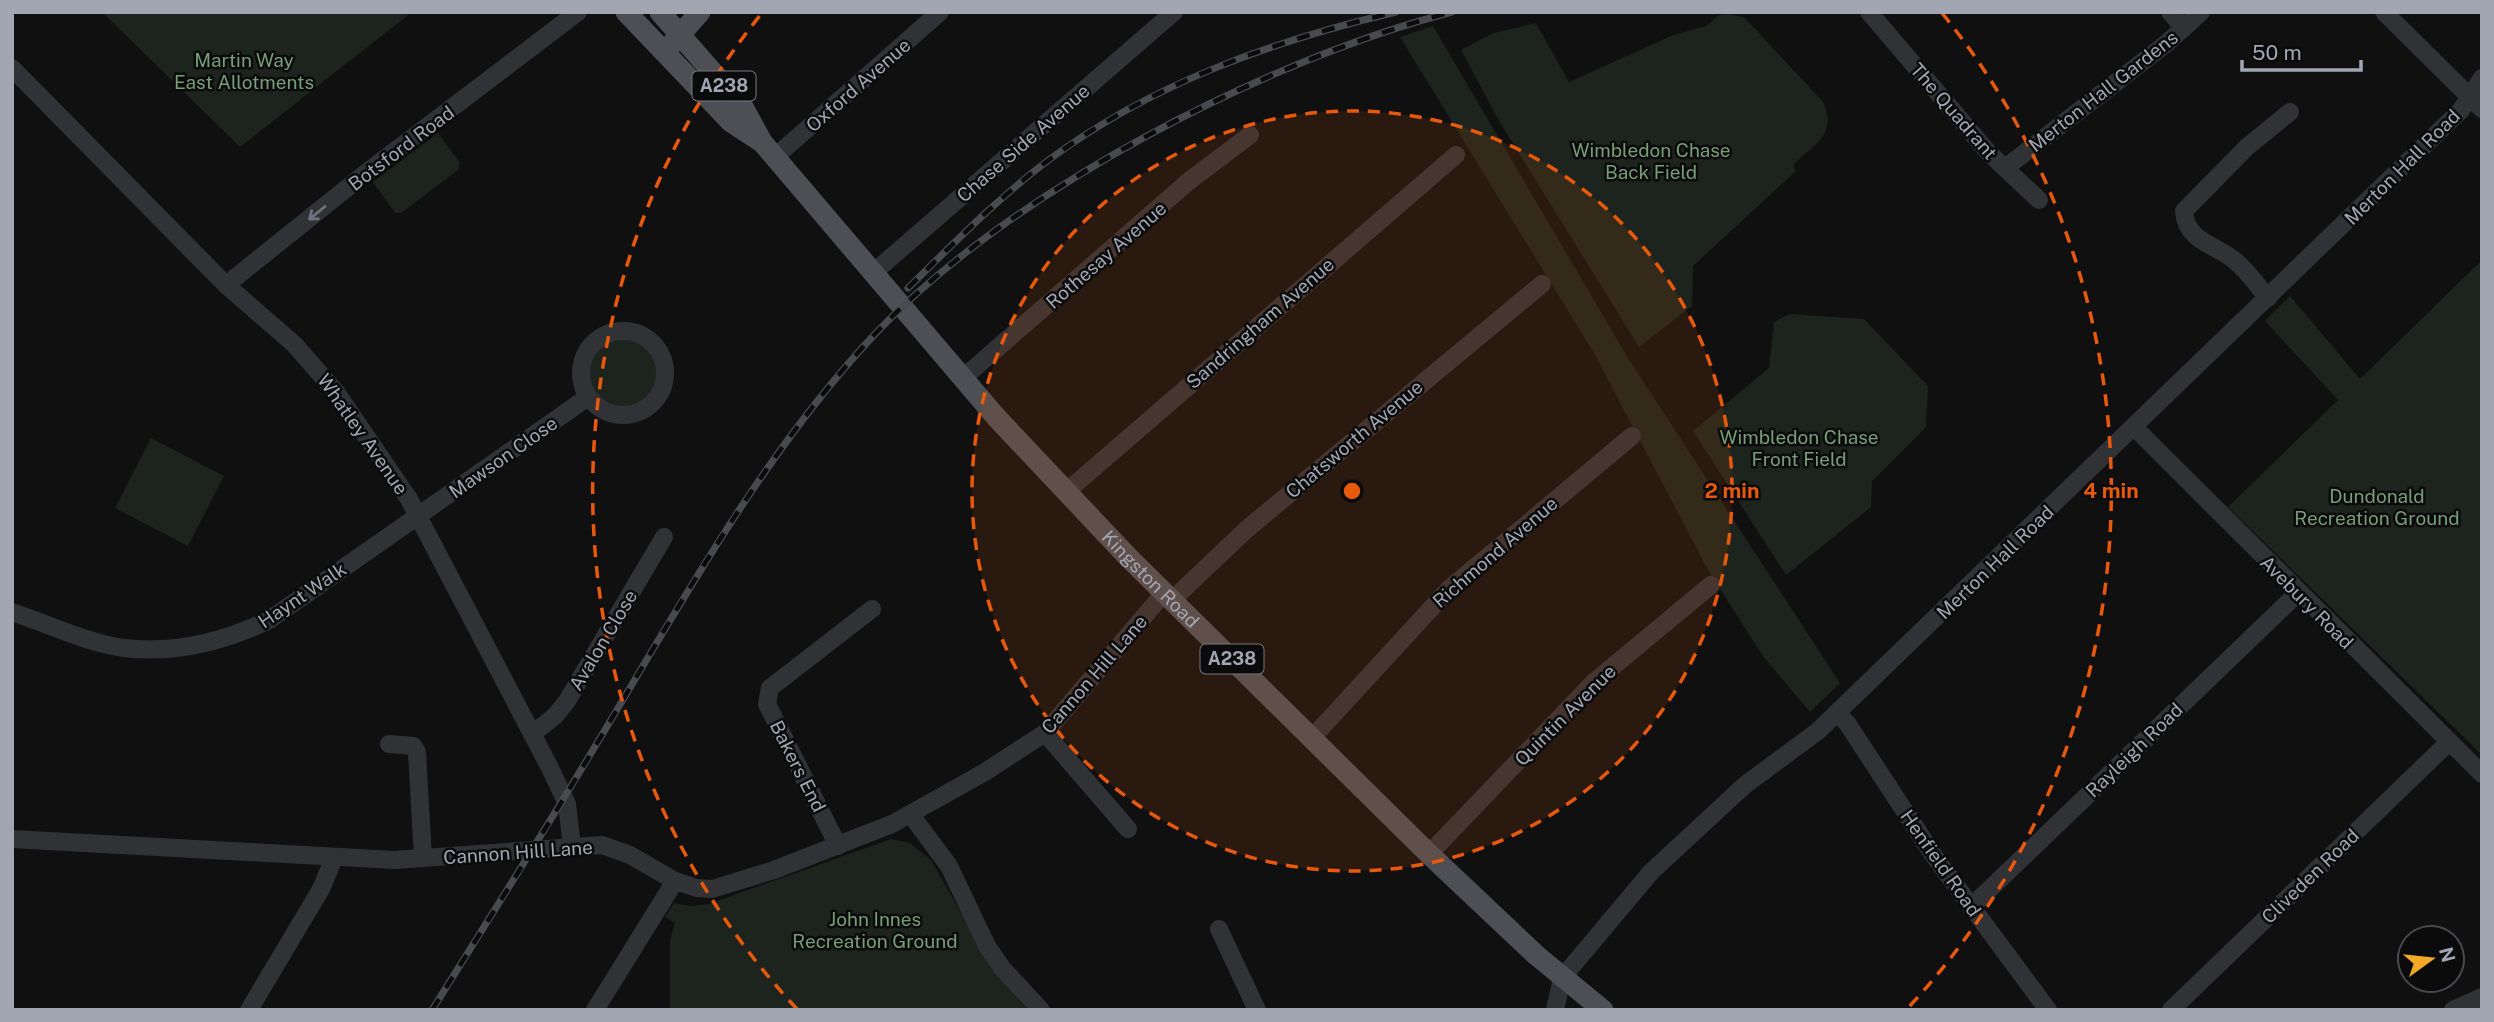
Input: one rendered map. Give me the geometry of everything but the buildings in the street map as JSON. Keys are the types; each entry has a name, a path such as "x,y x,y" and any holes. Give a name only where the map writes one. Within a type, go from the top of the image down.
{"main road":[{"name":"Kingston Road","path":"626,12 663,54 731,122 768,149"},
{"name":"Kingston Road","path":"660,12 743,107 768,149 963,378 1066,492 1429,854 1562,978 1603,1010"},
{"path":"663,54 700,12"}],"street":[{"name":"Botsford Road","path":"226,285 362,176 578,12"},
{"name":"Oxford Avenue","path":"768,149 940,12"},
{"name":"Chase Side Avenue","path":"873,273 1174,12"},
{"path":"2170,12 2184,28"},
{"name":"Merton Hall Gardens","path":"2005,168 2201,12"},
{"path":"2384,12 2475,104"},
{"name":"The Quadrant","path":"1874,14 2005,168 2039,200"},
{"name":"Whatley Avenue","path":"12,68 226,285 294,344 336,392 382,455 418,516 567,804 572,847"},
{"name":"Merton Hall Road","path":"1562,978 1619,907 1661,863 1745,785 1837,713 2268,298 2475,104 2482,78"},
{"path":"2268,298 2235,260 2205,244 2187,225 2184,211 2247,147 2290,112"},
{"name":"Rothesay Avenue","path":"963,378 1189,181 1250,135"},
{"name":"Sandringham Avenue","path":"1066,492 1456,155"},
{"name":"Chatsworth Avenue","path":"1168,596 1542,284"},
{"path":"634,332 647,338 658,348 664,360 664,387 647,408 622,416 609,414 588,397 582,384 580,369 589,349 605,334 634,332"},
{"name":"Mawson Close","path":"418,516 588,397"},
{"name":"Avebury Road","path":"2135,428 2482,774"},
{"name":"Richmond Avenue","path":"1311,739 1449,589 1632,436"},
{"name":"Haynt Walk","path":"12,612 123,648 158,649 214,642 270,620 418,516"},
{"name":"Avalon Close","path":"532,734 555,716 567,701 664,537"},
{"name":"Quintin Avenue","path":"1429,854 1593,683 1710,585"},
{"name":"Rayleigh Road","path":"1971,906 2298,593"},
{"name":"Cannon Hill Lane","path":"12,839 334,858 423,859 572,847 615,848 675,881 697,888 712,889 744,881 911,815 1045,733 1168,596"},
{"name":"Bakers End","path":"838,846 767,704 767,695 770,688 872,609"},
{"name":"Henfield Road","path":"1837,713 1847,723 1971,906 2049,1010"},
{"path":"1045,733 1128,829"},
{"name":"Cliveden Road","path":"2171,1010 2449,742"},
{"path":"389,744 413,746 417,752 423,859"},
{"path":"911,815 949,866 987,946 1002,968 1041,1010"},
{"path":"249,1010 321,889 334,858"},
{"path":"595,1010 675,881"},
{"path":"1219,929 1257,1010"},
{"path":"1555,1010 1562,978"},
{"path":"2453,1010 2482,997"}],"green space":[{"name":"Martin Way East Allotments","path":"102,12 412,12 240,147"},
{"name":"Wimbledon Chase Back Field","path":"1729,14 1745,18 1824,103 1827,114 1826,131 1793,165 1796,171 1693,266 1692,306 1639,347 1499,121 1461,50 1494,33 1536,23 1569,82 1671,36 1706,26 1719,15"},
{"path":"1433,26 1628,358 1840,683 1810,712 1762,655 1708,570 1595,355 1400,37"},
{"path":"438,133 460,163 458,170 401,213 395,213 373,182"},
{"name":"Dundonald Recreation Ground","path":"2482,260 2482,755 2228,507 2338,400 2265,321 2290,296 2360,379"},
{"name":"Wimbledon Chase Front Field","path":"1790,314 1864,319 1928,386 1926,427 1872,481 1871,507 1786,575 1693,431 1769,368 1774,322"},
{"path":"630,339 651,354 657,366 655,386 647,397 630,407 616,407 599,397 591,386 589,366 599,349 610,341"},
{"path":"151,438 224,476 188,546 115,508"},
{"name":"John Innes Recreation Ground","path":"891,839 910,843 931,860 995,972 1028,1010 670,1010 670,940 675,923 665,917 674,903 690,906 709,904"}],"railway":[{"path":"908,288 977,221 1031,174 1089,132 1130,108 1172,87 1260,51 1396,12"},
{"path":"432,1010 548,825 735,516 801,422 875,334 931,281 995,231 1067,183 1143,138 1222,98 1301,63 1378,34 1452,12"}]}
